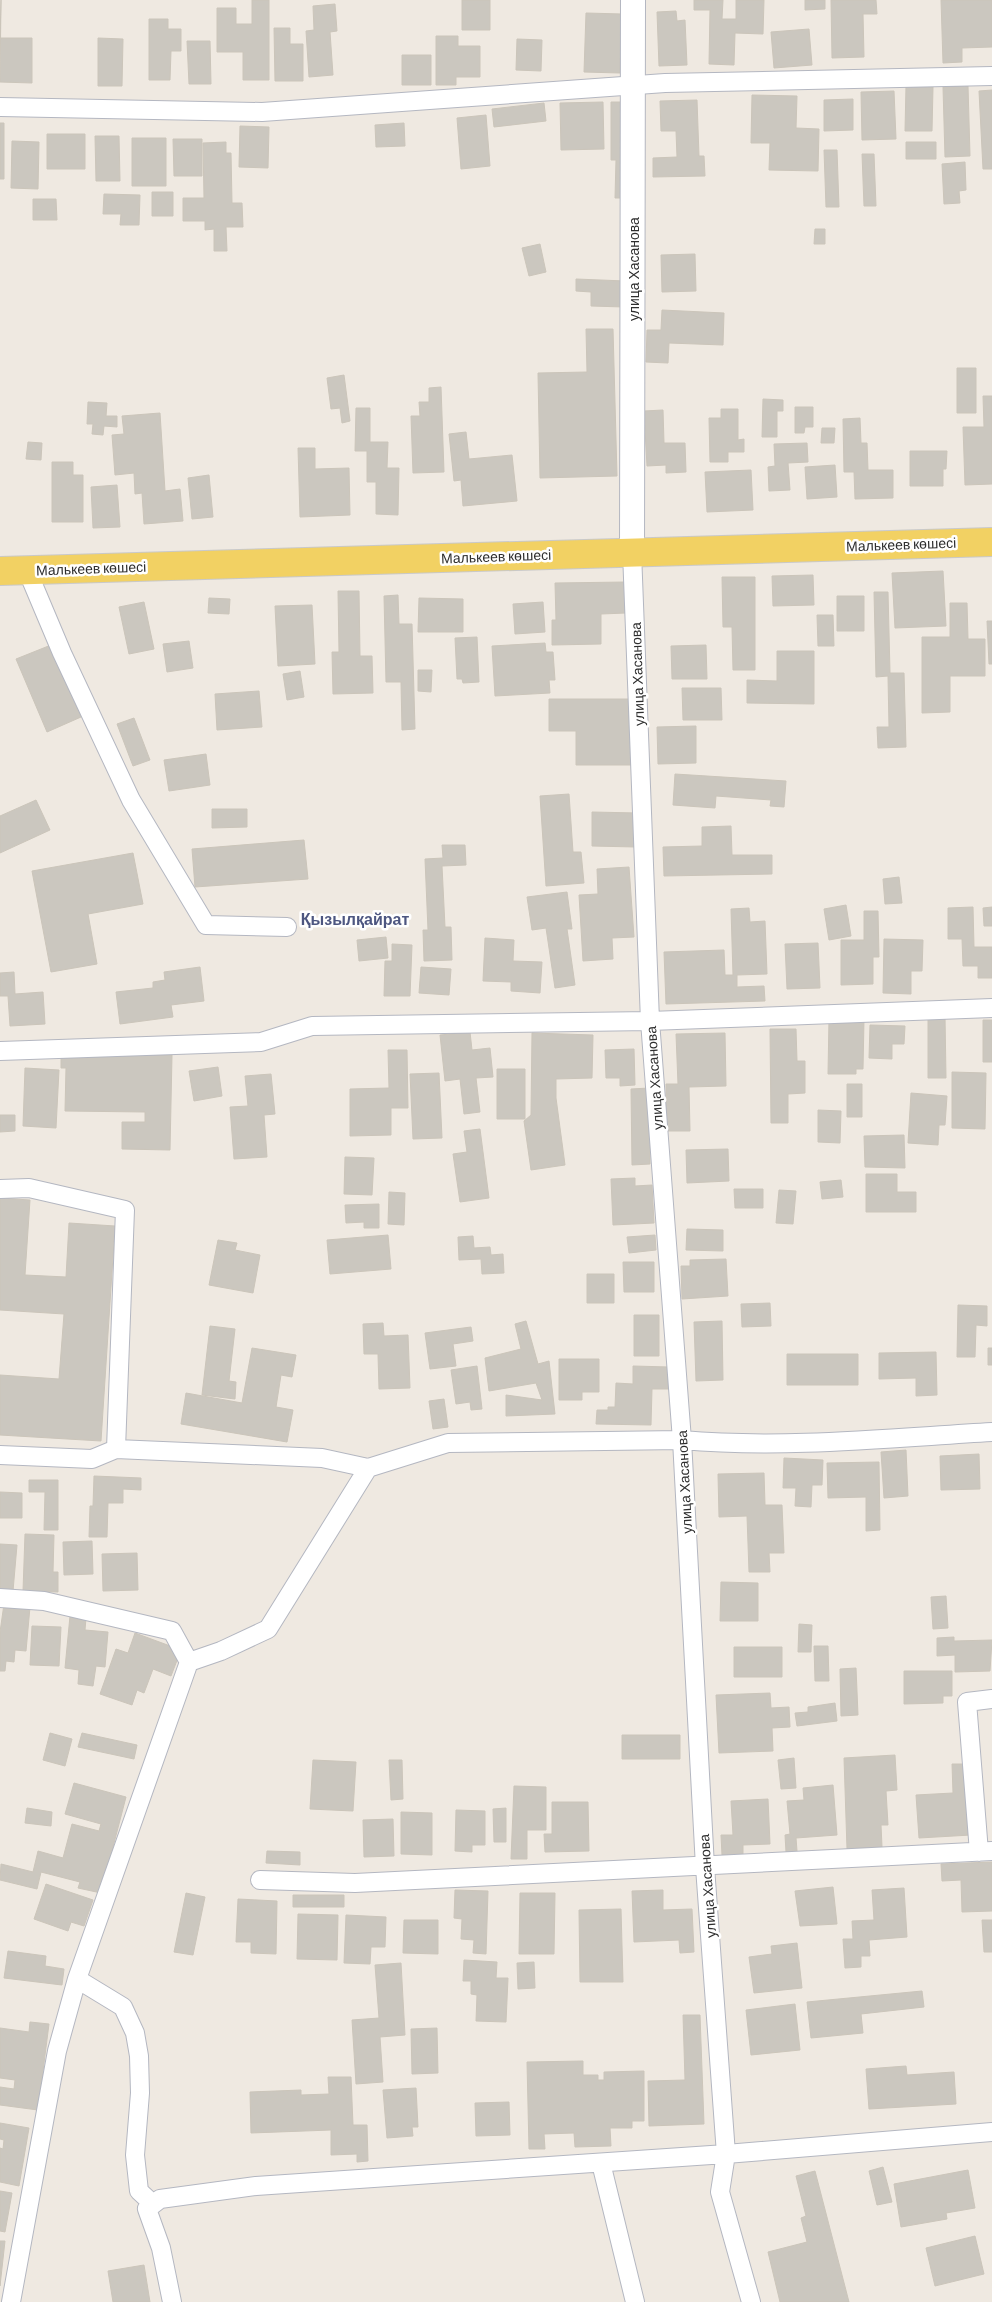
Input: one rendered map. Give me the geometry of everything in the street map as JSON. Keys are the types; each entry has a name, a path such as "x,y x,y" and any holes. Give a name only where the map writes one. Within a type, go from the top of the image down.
{"main road":[{"name":"Малькеев көшесі","path":"0,571 992,542"}],"street":[{"name":"улица Хасанова","path":"633,0 632,552 650,1021 682,1440 705,1867 726,2154 720,2192 751,2302"},
{"path":"0,107 262,112 634,84 992,76"},
{"path":"27,570 62,653 131,800 206,925 287,927"},
{"path":"0,1051 261,1042 312,1026 650,1021 992,1008"},
{"path":"0,1189 29,1188 125,1210 116,1449"},
{"path":"0,1454 92,1459 116,1449 322,1458 368,1468 448,1443 682,1440 713,1443 833,1442 992,1432"},
{"path":"189,1662 221,1651 268,1630 368,1468"},
{"path":"0,1598 44,1601 172,1631 189,1662 77,1979 57,2050 11,2302"},
{"path":"260,1880 355,1883 705,1867 986,1851 967,1702 992,1699"},
{"path":"77,1979 123,2007 135,2033 139,2056 140,2093 135,2155 139,2191 153,2204"},
{"path":"172,2302 162,2248 146,2209 160,2198 256,2186 726,2154 992,2132"},
{"path":"601,2163 635,2302"}],"building":[{"path":"1,0 1,38 0,38"},
{"path":"252,0 269,0 269,80 243,80 243,52 217,52 217,8 236,8 236,24 252,24"},
{"path":"462,0 490,0 490,30 462,30"},
{"path":"694,0 723,0 722,19 736,19 736,0 764,0 763,34 735,33 734,65 709,64 710,10 694,10"},
{"path":"805,0 825,0 825,9 805,10"},
{"path":"831,0 876,0 877,14 863,14 864,57 832,58"},
{"path":"941,0 992,0 992,47 962,48 962,62 943,63"},
{"path":"335,4 337,31 330,32 333,75 309,77 306,31 314,30 313,6"},
{"path":"676,11 677,21 685,20 687,65 659,66 657,12"},
{"path":"586,13 622,14 620,73 584,72"},
{"path":"149,19 168,19 168,29 181,29 181,51 171,51 170,80 149,80"},
{"path":"274,28 290,28 290,44 303,44 303,81 275,81"},
{"path":"809,29 812,65 774,68 771,32"},
{"path":"436,36 458,36 458,46 480,46 480,77 456,77 456,85 436,85"},
{"path":"1,38 32,38 32,83 0,82"},
{"path":"98,38 123,39 122,86 98,86"},
{"path":"517,39 542,40 541,71 516,70"},
{"path":"187,41 210,41 211,84 189,84"},
{"path":"402,55 431,55 431,85 402,85"},
{"path":"906,86 933,87 932,131 905,131"},
{"path":"968,86 970,156 945,157 943,87"},
{"path":"992,90 992,169 983,169 979,91"},
{"path":"894,91 896,139 862,140 861,92"},
{"path":"752,95 797,96 796,128 819,129 818,171 769,170 770,143 751,143"},
{"path":"853,99 853,130 824,131 824,100"},
{"path":"697,100 699,156 704,156 705,176 653,177 653,158 677,157 676,131 661,131 660,101"},
{"path":"603,102 604,149 561,150 560,103"},
{"path":"611,102 627,102 626,198 615,198 616,160 611,160"},
{"path":"544,103 546,121 494,127 492,109"},
{"path":"486,115 490,166 461,169 457,118"},
{"path":"0,123 4,123 4,179 0,179"},
{"path":"404,123 405,146 376,147 375,125"},
{"path":"240,126 269,127 268,168 239,167"},
{"path":"47,134 85,134 85,169 47,169"},
{"path":"95,136 119,136 120,181 96,181"},
{"path":"132,138 166,138 166,186 132,186"},
{"path":"173,139 202,139 202,176 174,176"},
{"path":"12,141 39,142 38,189 11,188"},
{"path":"226,142 226,153 231,153 232,203 242,203 243,227 226,227 227,251 214,251 214,229 205,230 205,221 183,221 183,198 204,198 203,143"},
{"path":"906,142 936,142 936,159 906,159"},
{"path":"824,150 837,150 839,207 826,207"},
{"path":"862,154 874,154 876,206 864,206"},
{"path":"965,162 966,190 959,191 960,203 944,204 942,164"},
{"path":"152,192 173,192 173,216 152,216"},
{"path":"104,194 140,195 139,225 120,225 121,214 103,214"},
{"path":"33,199 56,199 57,220 33,220"},
{"path":"815,229 825,229 825,244 814,244"},
{"path":"540,244 546,272 529,276 522,248"},
{"path":"695,254 696,291 662,292 661,255"},
{"path":"576,279 625,281 624,307 591,306 591,292 576,291"},
{"path":"662,310 724,313 723,345 669,343 668,363 646,362 647,330 661,330"},
{"path":"586,329 613,329 617,476 540,478 538,373 587,372"},
{"path":"957,368 976,368 976,413 957,413"},
{"path":"344,375 350,421 342,423 340,408 331,409 327,378"},
{"path":"441,387 444,472 413,473 411,416 420,416 419,402 429,402 429,388"},
{"path":"983,396 992,396 992,484 965,485 963,427 984,427"},
{"path":"763,399 783,400 783,411 777,411 777,437 762,437"},
{"path":"88,402 107,403 106,416 117,416 117,427 104,426 103,435 92,434 93,424 87,424"},
{"path":"795,407 813,407 813,427 805,427 804,433 795,433"},
{"path":"356,408 370,408 370,442 388,442 387,468 399,468 398,515 376,514 376,482 367,482 367,451 355,451"},
{"path":"721,409 738,409 738,440 744,439 744,452 728,452 728,462 710,462 709,418 721,418"},
{"path":"663,410 664,443 685,443 686,472 666,473 666,465 647,466 644,411"},
{"path":"160,413 165,491 180,489 183,521 144,524 142,493 135,494 134,473 115,475 112,435 124,434 122,416"},
{"path":"860,418 861,443 867,443 868,470 893,470 893,498 855,499 854,472 844,472 843,419"},
{"path":"822,428 835,428 834,443 821,443"},
{"path":"466,432 469,459 512,455 517,501 463,506 461,480 454,481 449,434"},
{"path":"28,442 42,443 41,460 26,459"},
{"path":"807,443 808,462 788,463 790,490 769,491 768,467 775,466 774,444"},
{"path":"298,448 315,448 315,469 349,468 350,515 300,517"},
{"path":"910,451 947,451 946,469 943,469 943,486 910,486"},
{"path":"52,462 73,462 73,475 83,475 83,522 52,522"},
{"path":"835,465 837,497 807,499 805,467"},
{"path":"751,470 753,510 707,512 705,472"},
{"path":"209,475 213,517 192,519 188,478"},
{"path":"117,485 120,527 93,528 91,487"},
{"path":"943,571 946,626 895,628 892,573"},
{"path":"813,575 814,605 773,606 772,576"},
{"path":"722,577 755,577 755,670 733,670 732,627 723,627"},
{"path":"626,582 626,613 601,614 601,644 552,645 552,620 556,620 555,583"},
{"path":"338,591 359,591 360,656 372,656 373,693 333,694 332,652 339,652"},
{"path":"874,592 888,592 890,673 904,673 906,747 878,748 877,727 889,727 888,676 876,677"},
{"path":"398,595 399,624 412,624 415,729 402,730 401,682 386,682 384,596"},
{"path":"837,596 864,596 864,631 837,631"},
{"path":"209,598 230,599 229,614 208,613"},
{"path":"419,598 463,599 463,632 418,632"},
{"path":"144,602 154,649 129,654 119,607"},
{"path":"543,602 545,632 515,634 513,604"},
{"path":"950,603 967,603 968,639 985,639 985,676 950,676 950,712 922,713 922,637 950,637"},
{"path":"312,605 315,664 278,666 275,606"},
{"path":"817,615 833,615 834,646 818,646"},
{"path":"987,621 992,621 992,664 989,664"},
{"path":"477,637 479,682 463,683 462,679 457,679 455,638"},
{"path":"189,641 193,668 167,672 163,644"},
{"path":"545,643 546,652 553,652 555,680 549,680 550,693 495,696 492,646"},
{"path":"51,645 81,717 47,732 16,659"},
{"path":"706,645 707,679 672,679 671,646"},
{"path":"777,651 814,651 814,704 747,703 747,680 777,681"},
{"path":"418,670 432,670 431,692 418,691"},
{"path":"300,671 304,697 287,700 283,674"},
{"path":"682,688 721,688 722,720 683,720"},
{"path":"259,691 262,727 217,730 215,694"},
{"path":"549,699 635,699 635,765 576,765 576,731 549,731"},
{"path":"134,718 150,760 133,766 117,724"},
{"path":"696,726 696,763 658,764 657,727"},
{"path":"206,754 210,785 169,791 164,760"},
{"path":"675,774 786,781 784,807 770,806 771,800 716,796 715,808 673,805"},
{"path":"569,794 573,852 581,852 584,883 546,886 540,796"},
{"path":"36,800 50,830 0,853 0,816"},
{"path":"212,809 247,809 247,827 212,828"},
{"path":"592,812 637,813 636,847 592,846"},
{"path":"731,826 732,855 772,855 772,874 664,876 663,847 702,846 702,827"},
{"path":"304,840 308,879 195,887 192,849"},
{"path":"442,845 465,845 466,865 442,866 445,927 451,927 452,960 424,961 423,930 428,930 425,859 443,858"},
{"path":"133,853 143,904 88,914 97,964 51,972 32,871"},
{"path":"629,867 634,937 612,938 613,959 583,961 579,895 598,894 597,869"},
{"path":"899,877 902,903 885,904 883,879"},
{"path":"567,892 572,929 567,929 575,985 555,988 546,928 532,930 527,897"},
{"path":"846,905 851,936 829,940 824,909"},
{"path":"973,907 974,947 992,947 992,978 978,978 978,966 963,966 962,939 948,939 948,908"},
{"path":"992,907 992,926 984,926 983,908"},
{"path":"749,908 750,922 765,921 767,974 737,975 737,987 764,986 765,1001 666,1004 664,952 724,950 725,975 733,975 731,909"},
{"path":"864,911 878,911 879,957 873,957 873,984 841,985 841,940 864,940"},
{"path":"386,937 388,958 359,961 357,940"},
{"path":"485,938 514,940 513,961 542,962 540,993 511,991 511,982 483,981"},
{"path":"884,939 923,940 922,971 911,971 911,994 883,993"},
{"path":"818,943 820,988 787,989 785,944"},
{"path":"392,944 412,945 410,996 384,996 385,961 392,961"},
{"path":"200,967 204,1001 171,1005 173,1017 120,1024 116,992 153,988 153,982 165,980 164,972"},
{"path":"421,967 451,969 449,995 419,993"},
{"path":"14,972 15,994 43,992 45,1024 10,1026 8,996 0,996 0,973"},
{"path":"928,1016 945,1016 946,1078 928,1078"},
{"path":"829,1019 864,1019 863,1069 856,1069 856,1074 828,1074"},
{"path":"983,1020 992,1020 992,1062 983,1062"},
{"path":"870,1025 905,1026 904,1044 892,1044 892,1059 869,1058"},
{"path":"770,1029 796,1029 797,1061 805,1061 805,1093 788,1094 788,1123 771,1123"},
{"path":"470,1032 472,1050 490,1048 493,1077 476,1078 480,1112 464,1114 460,1079 445,1081 440,1035"},
{"path":"532,1033 593,1035 592,1078 556,1079 556,1098 565,1165 531,1170 524,1121 531,1115"},
{"path":"725,1033 726,1086 689,1087 690,1131 667,1131 666,1084 678,1084 676,1034"},
{"path":"634,1049 635,1085 620,1086 620,1078 606,1078 605,1050"},
{"path":"388,1050 407,1050 408,1108 391,1108 391,1135 350,1136 350,1089 389,1088"},
{"path":"61,1053 172,1055 170,1150 122,1149 122,1122 145,1122 145,1112 65,1111 66,1068 61,1068"},
{"path":"218,1067 222,1096 194,1101 189,1071"},
{"path":"25,1068 59,1070 56,1128 23,1126"},
{"path":"497,1069 525,1069 525,1119 497,1119"},
{"path":"952,1072 986,1073 985,1129 952,1128"},
{"path":"439,1073 442,1138 413,1139 410,1074"},
{"path":"271,1074 275,1114 264,1115 267,1157 234,1159 230,1107 248,1106 245,1076"},
{"path":"847,1084 862,1084 862,1117 847,1117"},
{"path":"649,1088 650,1164 632,1165 631,1089"},
{"path":"911,1093 947,1096 945,1125 939,1125 938,1145 908,1143"},
{"path":"818,1110 841,1111 840,1143 818,1142"},
{"path":"0,1115 15,1115 15,1131 0,1132"},
{"path":"480,1129 489,1198 460,1202 453,1154 467,1152 464,1131"},
{"path":"904,1135 905,1168 865,1167 864,1136"},
{"path":"728,1149 729,1181 687,1183 686,1150"},
{"path":"345,1157 374,1158 372,1195 344,1194"},
{"path":"866,1174 897,1174 897,1192 916,1192 916,1212 866,1212"},
{"path":"635,1178 635,1186 652,1185 654,1223 613,1225 611,1179"},
{"path":"841,1180 843,1197 822,1199 820,1182"},
{"path":"734,1189 763,1189 763,1208 735,1208"},
{"path":"779,1190 796,1191 793,1224 776,1223"},
{"path":"389,1192 405,1193 404,1225 388,1224"},
{"path":"0,1198 30,1200 25,1275 66,1277 69,1223 115,1226 101,1441 0,1435 0,1375 59,1379 64,1314 0,1310"},
{"path":"379,1204 379,1228 364,1228 364,1222 346,1223 345,1205"},
{"path":"687,1229 723,1230 723,1251 686,1250"},
{"path":"388,1235 391,1269 330,1274 327,1240"},
{"path":"655,1235 656,1250 629,1253 627,1237"},
{"path":"473,1236 474,1248 490,1247 491,1255 503,1254 504,1273 482,1274 481,1259 459,1260 458,1237"},
{"path":"218,1240 237,1243 235,1250 260,1255 253,1293 209,1285"},
{"path":"726,1259 728,1296 682,1299 681,1266 690,1266 690,1260"},
{"path":"623,1262 654,1262 654,1292 624,1292"},
{"path":"587,1274 614,1274 614,1303 587,1303"},
{"path":"770,1303 771,1326 742,1327 741,1304"},
{"path":"958,1305 987,1306 987,1326 976,1325 975,1357 957,1357"},
{"path":"634,1315 659,1315 659,1356 634,1356"},
{"path":"526,1321 538,1364 549,1361 555,1414 506,1416 506,1395 542,1400 536,1383 489,1391 485,1358 521,1349 515,1324"},
{"path":"722,1321 723,1380 696,1381 694,1322"},
{"path":"383,1323 384,1336 408,1335 410,1388 379,1389 378,1354 364,1354 363,1324"},
{"path":"210,1326 235,1329 229,1381 236,1382 235,1399 202,1395"},
{"path":"471,1327 473,1341 453,1344 456,1366 430,1369 425,1333"},
{"path":"252,1348 296,1355 292,1377 281,1375 276,1407 293,1410 287,1442 181,1424 186,1393 242,1403"},
{"path":"988,1348 992,1348 992,1365 988,1365"},
{"path":"936,1352 937,1395 916,1396 916,1378 879,1379 879,1353"},
{"path":"787,1354 858,1354 858,1385 787,1385"},
{"path":"559,1359 599,1359 599,1392 582,1392 582,1400 559,1400"},
{"path":"477,1366 482,1409 471,1410 470,1402 456,1404 451,1370"},
{"path":"633,1366 669,1367 669,1389 652,1389 651,1425 596,1424 597,1410 608,1410 608,1407 615,1407 616,1383 633,1384"},
{"path":"444,1399 448,1427 433,1429 429,1401"},
{"path":"906,1450 908,1496 884,1498 881,1452"},
{"path":"979,1454 980,1489 941,1490 940,1456"},
{"path":"784,1458 823,1460 822,1485 812,1485 811,1507 795,1506 796,1488 783,1488"},
{"path":"879,1462 880,1530 866,1531 866,1497 828,1498 827,1463"},
{"path":"764,1473 765,1505 782,1505 784,1553 769,1553 770,1572 749,1572 747,1516 719,1517 718,1474"},
{"path":"94,1476 141,1478 141,1490 123,1489 123,1503 108,1503 107,1537 89,1537 90,1506 93,1506"},
{"path":"29,1480 58,1480 58,1530 44,1530 45,1492 29,1492"},
{"path":"0,1492 22,1493 22,1518 0,1518"},
{"path":"25,1534 54,1535 53,1572 58,1572 58,1592 23,1591"},
{"path":"92,1541 93,1574 64,1575 63,1542"},
{"path":"0,1544 17,1545 13,1591 0,1590"},
{"path":"137,1553 138,1590 103,1591 102,1554"},
{"path":"721,1582 758,1583 758,1621 720,1621"},
{"path":"946,1596 948,1628 933,1629 931,1597"},
{"path":"4,1604 30,1607 26,1651 15,1650 14,1662 6,1661 5,1671 0,1671 0,1632"},
{"path":"70,1616 86,1618 85,1630 108,1632 105,1667 96,1666 93,1686 78,1684 79,1670 65,1668"},
{"path":"799,1624 812,1625 811,1652 798,1652"},
{"path":"32,1626 61,1627 59,1666 30,1665"},
{"path":"135,1633 181,1650 171,1676 153,1669 144,1693 137,1690 132,1705 100,1694 116,1649 128,1653"},
{"path":"954,1637 954,1641 992,1640 990,1671 955,1672 955,1655 937,1656 937,1638"},
{"path":"814,1646 828,1646 829,1681 815,1681"},
{"path":"734,1647 782,1647 782,1677 734,1677"},
{"path":"856,1668 858,1715 841,1716 840,1669"},
{"path":"904,1671 952,1671 952,1696 943,1696 943,1703 904,1704"},
{"path":"770,1693 771,1708 789,1707 790,1727 772,1728 773,1751 719,1753 716,1695"},
{"path":"835,1703 837,1721 797,1726 795,1713 808,1712 808,1707"},
{"path":"50,1733 72,1739 65,1766 43,1760"},
{"path":"82,1733 137,1745 134,1759 78,1747"},
{"path":"622,1735 680,1735 680,1759 622,1759"},
{"path":"895,1755 897,1790 886,1791 888,1825 881,1825 882,1847 847,1849 844,1758"},
{"path":"794,1758 796,1788 781,1789 778,1760"},
{"path":"313,1760 356,1762 353,1811 310,1809"},
{"path":"389,1760 402,1760 403,1799 391,1800"},
{"path":"952,1764 967,1764 971,1835 919,1838 916,1795 953,1793"},
{"path":"74,1783 126,1797 101,1893 78,1888 80,1882 41,1872 37,1889 0,1880 1,1864 33,1872 38,1851 63,1858 72,1824 99,1831 101,1824 65,1814"},
{"path":"833,1785 837,1835 796,1838 797,1851 786,1852 785,1835 790,1834 787,1801 804,1800 803,1788"},
{"path":"514,1786 546,1787 546,1830 527,1830 527,1859 511,1859"},
{"path":"768,1799 770,1844 743,1845 743,1854 722,1855 721,1835 733,1835 731,1801"},
{"path":"552,1802 588,1802 589,1851 545,1852 544,1834 552,1834"},
{"path":"27,1808 52,1812 51,1826 25,1823"},
{"path":"506,1808 506,1842 494,1842 493,1809"},
{"path":"456,1810 485,1811 485,1845 472,1845 472,1852 455,1851"},
{"path":"401,1812 432,1813 432,1855 401,1854"},
{"path":"393,1819 394,1856 364,1857 363,1820"},
{"path":"267,1851 300,1852 300,1865 266,1863"},
{"path":"992,1862 992,1911 962,1912 961,1880 942,1881 941,1864"},
{"path":"46,1884 93,1900 84,1926 71,1922 68,1931 34,1919"},
{"path":"833,1887 837,1924 800,1926 795,1891"},
{"path":"904,1888 907,1937 869,1940 870,1956 861,1956 861,1967 845,1968 843,1939 853,1939 852,1921 874,1920 872,1890"},
{"path":"455,1890 488,1891 486,1954 473,1953 474,1940 461,1939 462,1919 454,1918"},
{"path":"663,1890 663,1910 692,1909 694,1952 680,1953 679,1940 634,1942 632,1891"},
{"path":"186,1893 205,1897 193,1955 174,1952"},
{"path":"520,1893 555,1893 554,1954 519,1954"},
{"path":"293,1895 344,1895 344,1907 293,1907"},
{"path":"238,1899 277,1901 276,1954 251,1953 251,1942 236,1942"},
{"path":"621,1909 623,1982 580,1982 579,1910"},
{"path":"298,1914 338,1915 337,1960 297,1959"},
{"path":"346,1915 386,1917 385,1947 371,1947 370,1964 344,1963"},
{"path":"404,1920 438,1920 438,1954 403,1953"},
{"path":"982,1920 992,1920 992,1952 984,1952"},
{"path":"797,1943 802,1988 754,1993 749,1957 772,1954 771,1946"},
{"path":"8,1951 46,1956 45,1966 64,1969 62,1985 4,1978"},
{"path":"464,1960 497,1962 496,1978 508,1978 506,2022 476,2021 477,1995 471,1994 471,1981 463,1981"},
{"path":"534,1962 535,1988 518,1989 517,1963"},
{"path":"401,1963 405,2035 380,2037 383,2082 356,2084 352,2020 379,2018 375,1965"},
{"path":"922,1991 924,2007 861,2014 863,2033 811,2038 807,2002"},
{"path":"795,2004 800,2050 751,2055 746,2010"},
{"path":"683,2015 700,2015 704,2124 649,2126 648,2081 685,2080"},
{"path":"30,2022 49,2024 38,2110 0,2105 0,2087 14,2089 15,2080 0,2078 0,2028 29,2032"},
{"path":"437,2028 438,2073 412,2074 411,2029"},
{"path":"583,2061 583,2075 598,2075 598,2080 604,2080 604,2072 644,2071 644,2121 632,2121 632,2128 610,2128 611,2146 575,2147 574,2133 544,2134 545,2149 529,2149 527,2062"},
{"path":"906,2066 907,2075 954,2072 956,2104 869,2109 866,2069"},
{"path":"328,2077 351,2077 353,2125 367,2125 368,2161 357,2162 357,2154 331,2155 331,2130 251,2133 250,2092 301,2090 301,2095 329,2094"},
{"path":"416,2088 418,2127 412,2127 413,2136 387,2138 383,2090"},
{"path":"509,2102 510,2135 476,2136 475,2103"},
{"path":"0,2123 29,2128 19,2186 0,2182 0,2148 3,2149 4,2140 0,2139"},
{"path":"883,2167 892,2202 877,2205 869,2171"},
{"path":"968,2170 975,2208 946,2213 947,2219 901,2227 894,2184"},
{"path":"815,2171 849,2302 780,2302 768,2252 807,2242 801,2218 806,2216 796,2176"},
{"path":"0,2191 12,2193 5,2232 0,2231"},
{"path":"975,2236 984,2274 935,2286 926,2248"},
{"path":"0,2241 5,2241 0,2286"},
{"path":"144,2265 150,2302 113,2302 108,2271"}],"district":[{"name":"Қызылқайрат","path":"355,918"}]}
